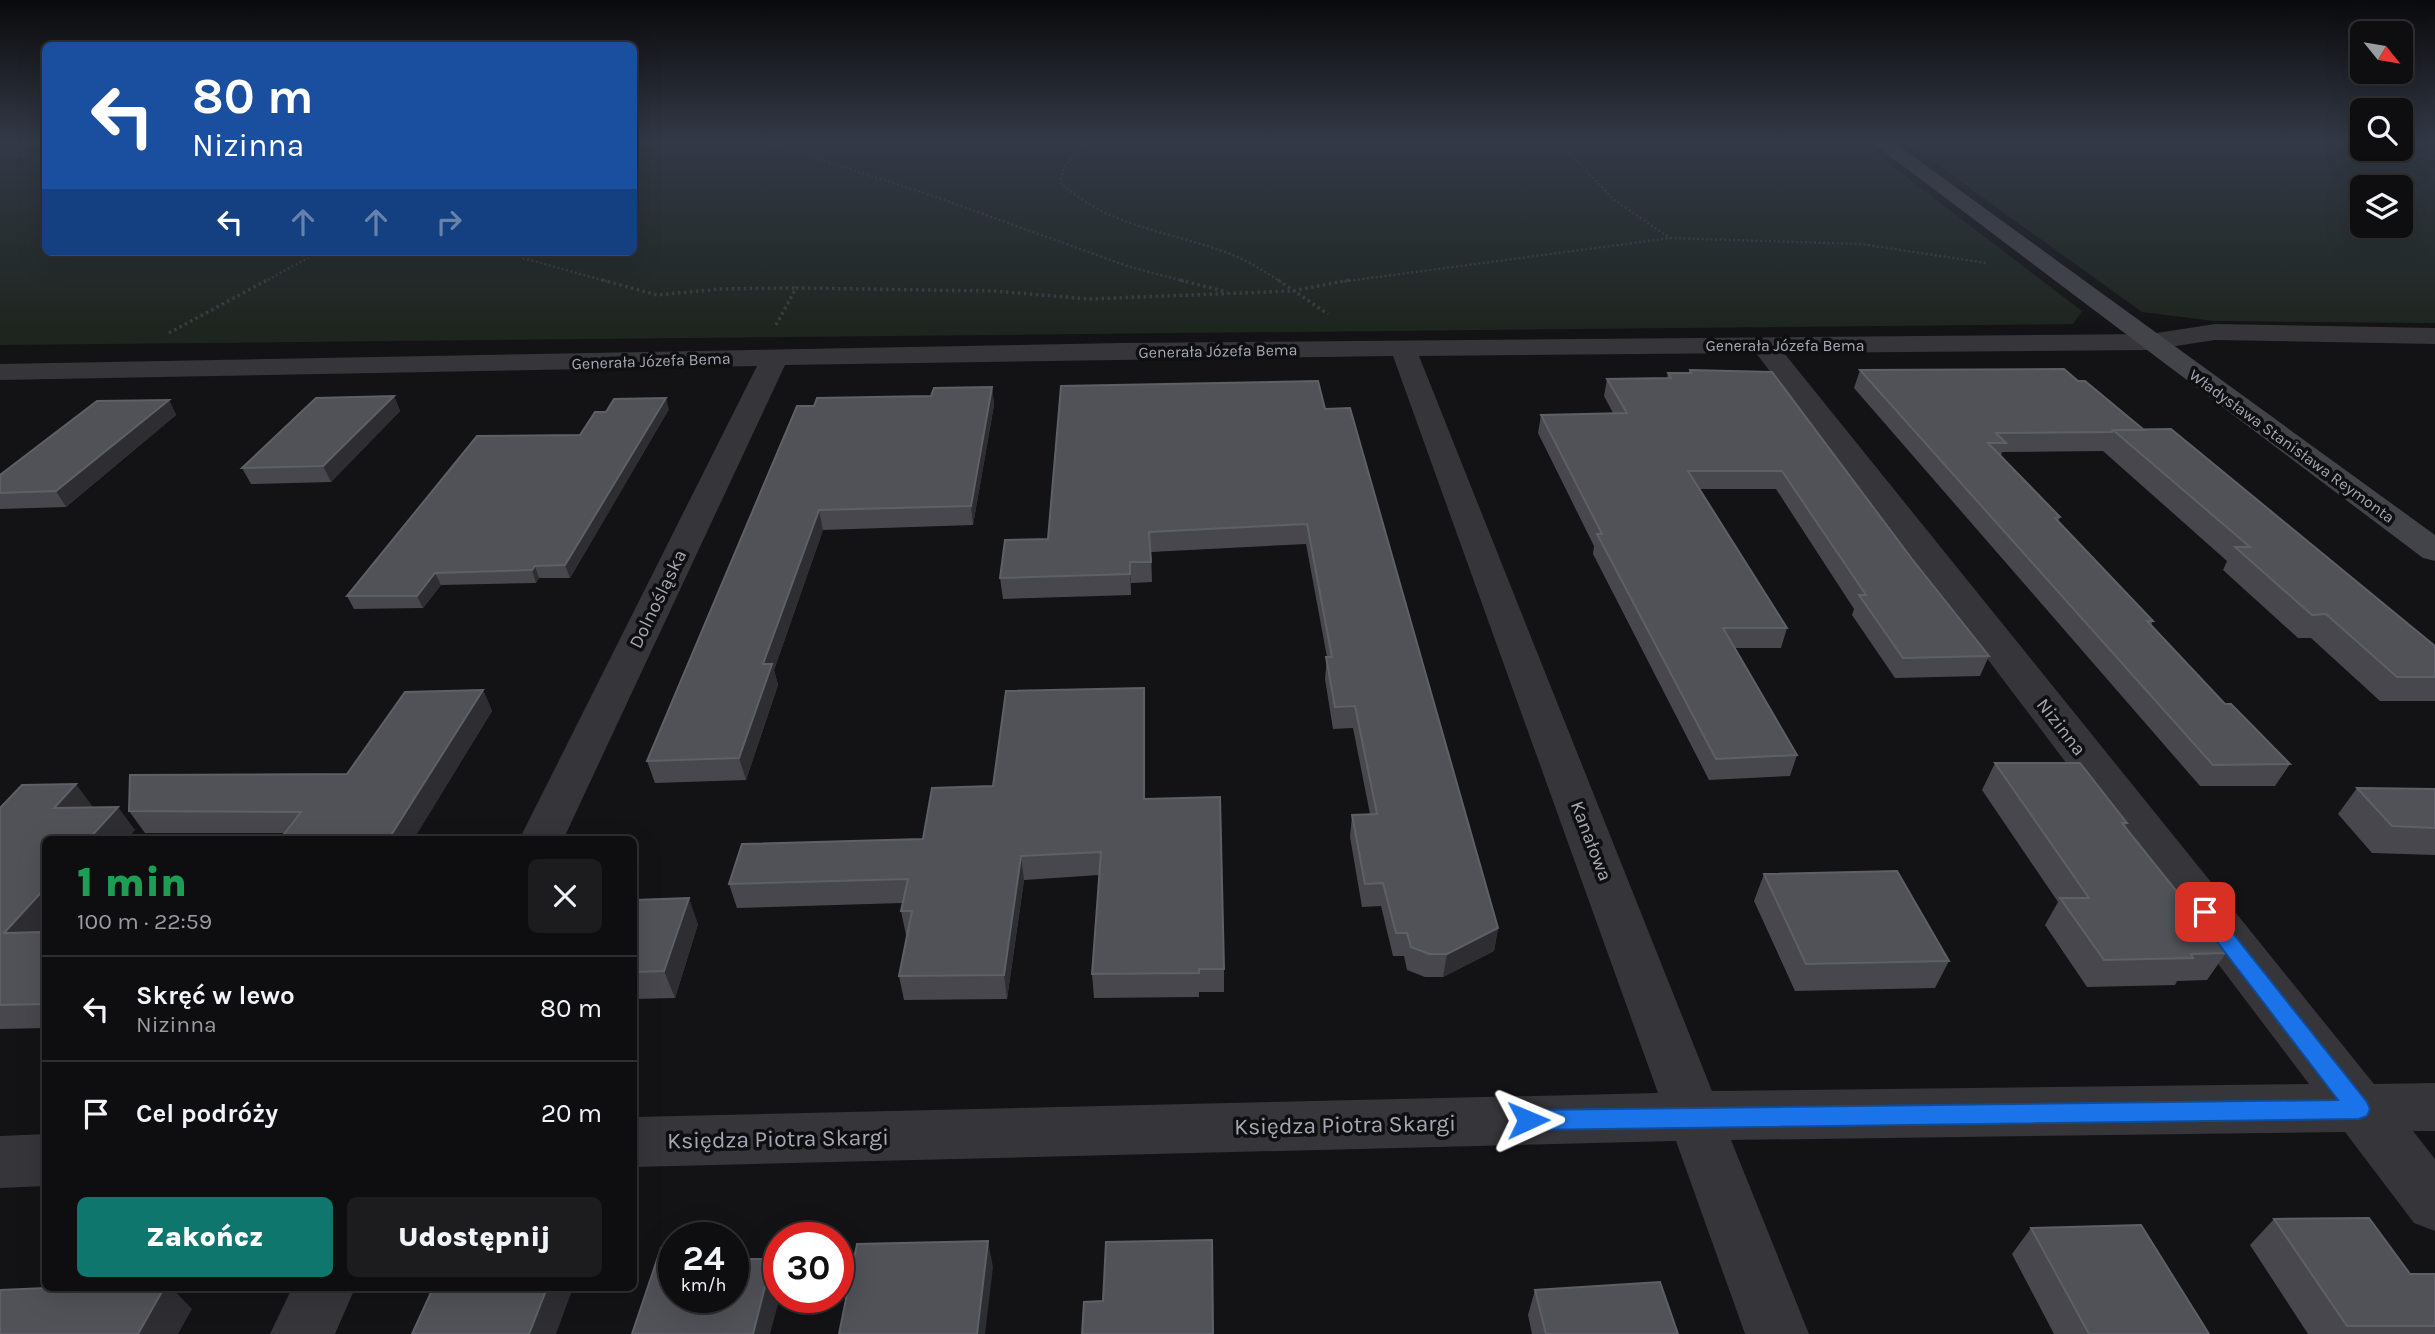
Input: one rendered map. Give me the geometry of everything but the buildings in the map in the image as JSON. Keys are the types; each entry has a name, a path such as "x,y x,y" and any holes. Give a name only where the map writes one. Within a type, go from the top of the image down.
{"main road":[{"name":"Władysława Stanisława Reymonta","path":"1963,203 2435,551"}],"street":[{"name":"Generała Józefa Bema","path":"0,372 405,368 775,357 1403,348 2150,342 2215,332 2435,336"},
{"name":"Nizinna","path":"1764,345 2435,1204"},
{"name":"Kanałowa","path":"1403,348 1777,1334"},
{"name":"Dolnośląska","path":"543,836 775,357"},
{"name":"Księdza Piotra Skargi","path":"637,1142 1695,1116 2435,1107"},
{"path":"0,1162 42,1160"},
{"path":"302,1334 323,1291"}],"path":[{"path":"953,203 1130,267 1231,293"},
{"path":"1084,203 1145,231 1231,254 1266,272 1341,322 1357,349"},
{"path":"1619,203 1671,238"},
{"path":"516,256 657,295 720,289 796,288 994,290 1090,299 1292,291 1359,278 1671,238 1861,244 1992,264"},
{"path":"166,334 312,256"},
{"path":"775,357 776,320 796,288"}],"shaded area":[{"path":"0,203 42,203 42,256 637,256 637,203 1941,203 2082,311 2073,324 0,345"},
{"path":"1991,203 2350,203 2350,238 2413,238 2413,203 2435,203 2435,323 2214,321 2142,312"}],"route":[{"path":"1528,1120 2359,1109 2205,912"}]}
